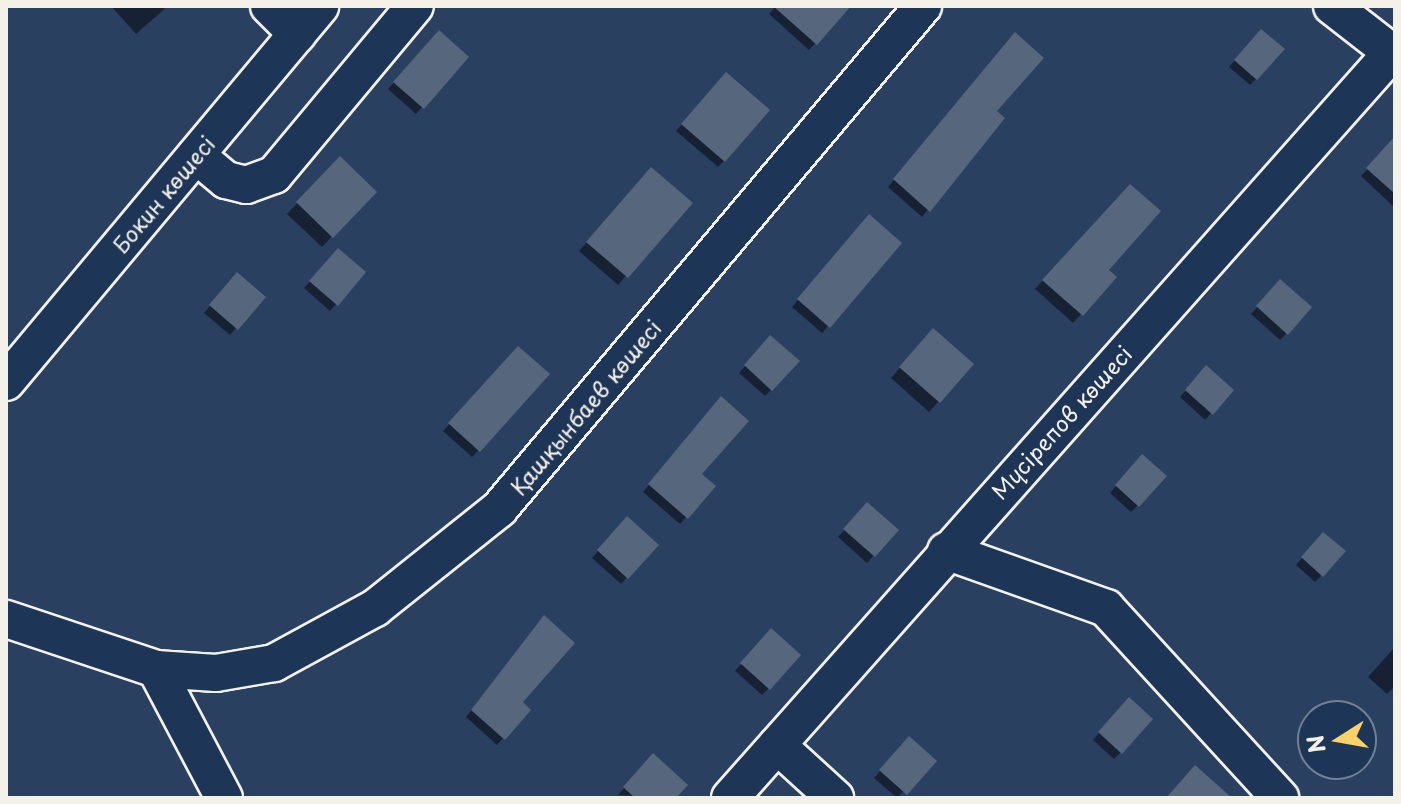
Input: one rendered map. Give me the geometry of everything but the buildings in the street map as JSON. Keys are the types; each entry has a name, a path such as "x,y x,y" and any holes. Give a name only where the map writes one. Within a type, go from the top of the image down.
{"street":[{"path":"269,6 297,34"},
{"name":"Бокин көшесі","path":"6,382 320,6"},
{"path":"196,155 226,180 246,185 274,175 415,6"},
{"name":"Қашқынбаев көшесі","path":"6,619 156,669 216,673 274,663 375,608 499,509 923,6"},
{"path":"1332,6 1394,52"},
{"name":"Мүсірепов көшесі","path":"730,798 946,551 1394,52"},
{"path":"946,551 1106,608 1280,798"},
{"path":"156,669 224,798"},
{"path":"777,745 835,798"}]}
